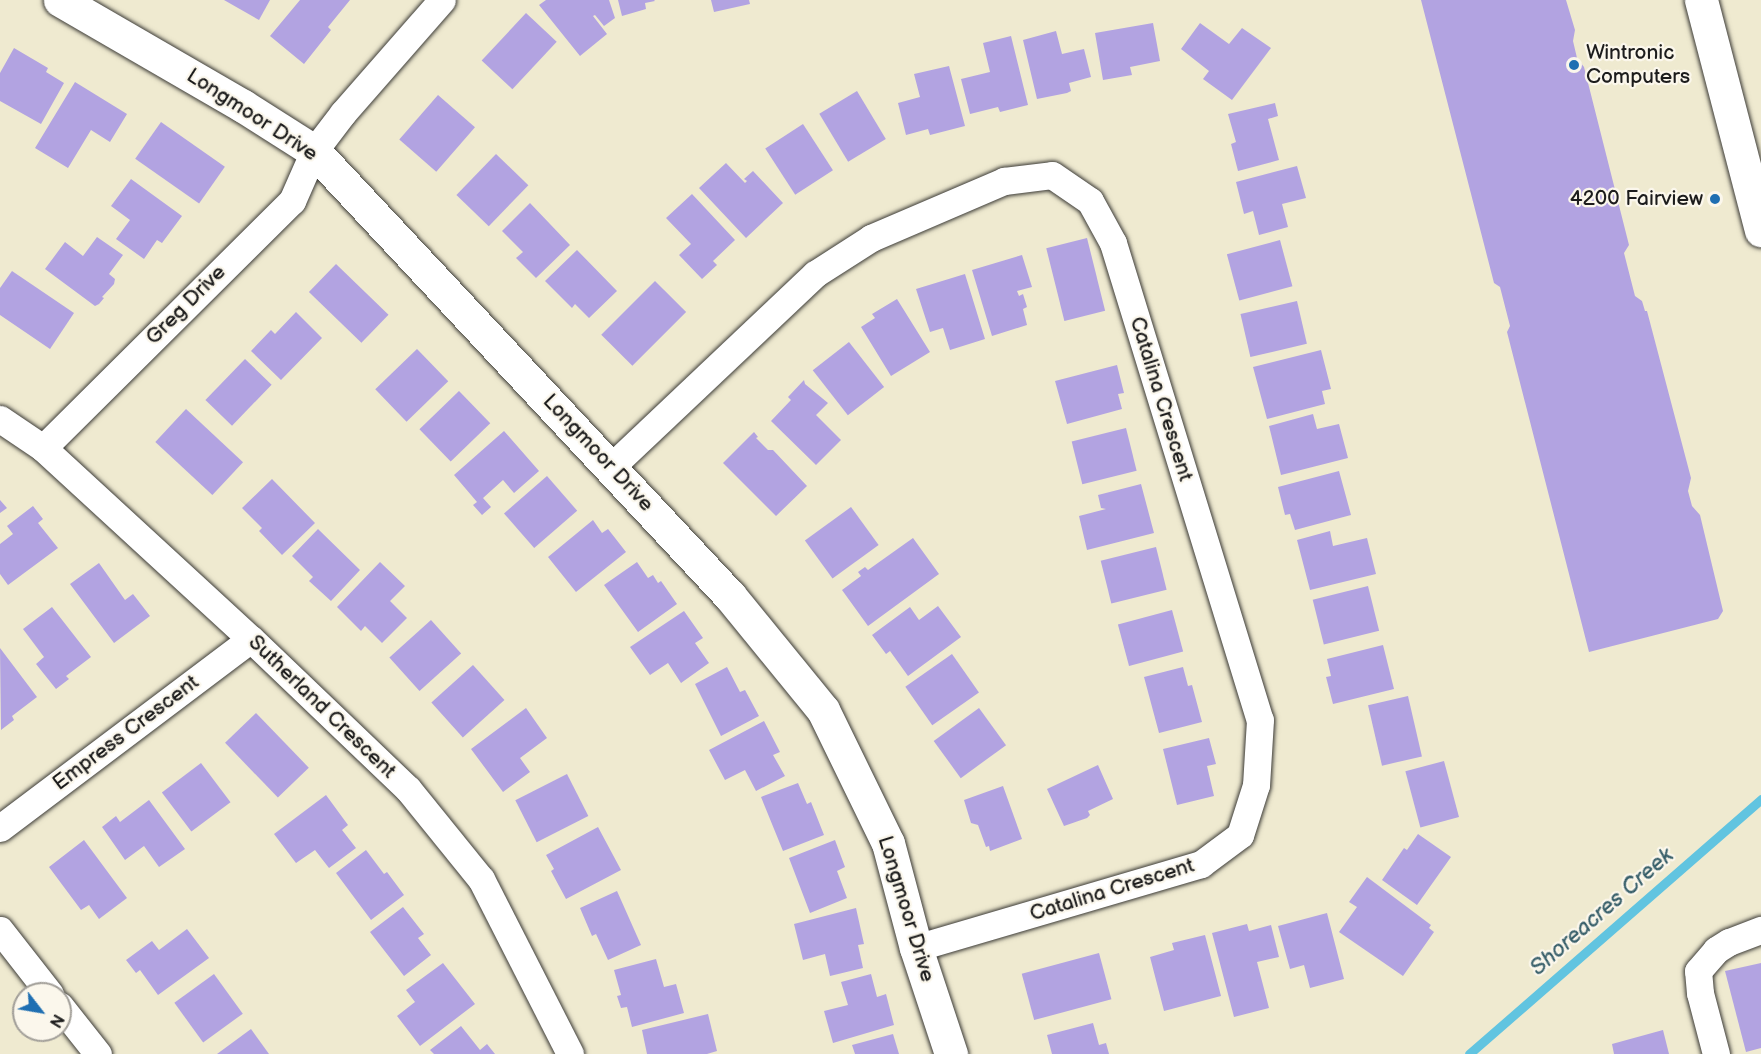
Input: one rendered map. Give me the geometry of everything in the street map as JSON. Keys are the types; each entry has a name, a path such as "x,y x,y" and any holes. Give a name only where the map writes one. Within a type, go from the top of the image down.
{"street":[{"name":"Longmoor Drive","path":"60,0 243,106 314,151 730,596 824,710 888,843 916,948 951,1054"},
{"name":"Greg Drive","path":"43,448 292,201 314,151 342,113 442,0"},
{"path":"1701,0 1761,230"},
{"name":"Catalina Crescent","path":"611,467 815,274 871,238 1004,181 1052,175 1090,201 1113,243 1260,720 1256,785 1240,835 1201,864 916,948"},
{"name":"Sutherland Crescent","path":"0,419 43,448 251,639 408,789 481,879 570,1054"},
{"name":"Empress Crescent","path":"0,828 251,639"},
{"path":"0,930 41,982"},
{"path":"1716,1054 1700,993 1698,970 1716,950 1729,942 1761,930"},
{"path":"72,1021 98,1054"}],"building":[{"path":"224,0 270,0 259,20"},
{"path":"300,0 350,0 328,27 331,30 304,64 270,36"},
{"path":"546,0 609,0 615,18 604,26 595,15 593,16 607,34 580,56 539,5"},
{"path":"618,0 655,1 645,3 646,9 622,16"},
{"path":"711,0 749,0 750,4 714,12"},
{"path":"1421,0 1566,0 1575,30 1573,41 1577,58 1584,67 1629,245 1624,253 1635,296 1642,301 1647,311 1691,478 1688,491 1692,506 1700,515 1723,611 1718,619 1589,652 1507,332 1510,326 1500,287 1494,283"},
{"path":"526,13 557,42 512,89 482,61"},
{"path":"1153,23 1160,61 1130,67 1132,75 1103,80 1095,33"},
{"path":"1200,23 1229,44 1242,28 1271,48 1232,100 1203,79 1209,71 1181,49"},
{"path":"1056,31 1062,54 1084,49 1091,77 1069,83 1071,91 1067,93 1037,99 1023,40"},
{"path":"1011,36 1028,105 1000,112 998,107 970,114 961,79 990,72 983,43"},
{"path":"14,48 48,68 46,72 64,83 41,124 0,101 0,73"},
{"path":"949,66 965,126 930,135 928,129 906,135 898,103 920,97 914,74"},
{"path":"75,82 127,114 110,142 91,130 68,168 35,148"},
{"path":"857,91 886,139 848,162 819,114"},
{"path":"438,95 475,127 436,172 399,140"},
{"path":"1275,103 1278,116 1268,119 1279,160 1238,171 1231,144 1236,142 1228,114"},
{"path":"161,122 225,167 199,204 135,159"},
{"path":"803,124 833,170 795,195 765,149"},
{"path":"496,154 528,185 489,226 456,195"},
{"path":"726,163 745,183 747,181 744,179 753,171 783,203 746,238 699,188"},
{"path":"1297,166 1306,198 1282,204 1288,227 1259,235 1253,211 1244,214 1236,182"},
{"path":"131,179 182,216 162,243 157,240 144,259 116,239 130,220 111,206"},
{"path":"692,194 735,240 713,261 717,265 702,279 679,255 691,244 666,218"},
{"path":"530,203 570,245 536,278 516,258 523,252 502,231"},
{"path":"97,237 123,255 109,274 115,279 114,284 95,306 45,269 65,242 83,256"},
{"path":"1087,238 1105,311 1064,321 1046,248"},
{"path":"1280,240 1292,286 1239,301 1227,254"},
{"path":"577,250 617,291 589,318 575,304 572,308 545,281"},
{"path":"1022,255 1032,287 1017,291 1019,296 1023,294 1027,307 1023,309 1027,325 992,336 972,270"},
{"path":"336,264 389,315 361,343 309,292"},
{"path":"12,271 74,313 50,349 0,315 0,288"},
{"path":"965,274 985,339 950,350 943,328 930,332 916,289"},
{"path":"655,281 686,312 632,366 601,335"},
{"path":"897,299 930,352 891,376 861,327 875,318 872,314"},
{"path":"1297,301 1307,344 1250,357 1240,314"},
{"path":"296,312 322,338 281,380 251,351 271,330 275,334"},
{"path":"849,342 884,387 848,415 813,370"},
{"path":"417,349 448,381 407,422 375,389"},
{"path":"1321,350 1331,389 1322,391 1325,404 1267,419 1253,367"},
{"path":"245,359 272,385 232,426 205,400"},
{"path":"1117,365 1124,393 1118,394 1122,409 1067,424 1055,381"},
{"path":"804,380 805,384 828,403 816,415 841,440 816,465 771,421 791,400 788,397"},
{"path":"459,391 490,423 451,462 419,429"},
{"path":"186,409 243,462 212,495 155,442"},
{"path":"1313,414 1317,429 1339,424 1348,458 1281,475 1269,426"},
{"path":"1126,428 1137,471 1082,484 1072,442"},
{"path":"504,431 539,471 514,493 503,480 483,498 491,507 482,515 473,505 477,502 454,475"},
{"path":"754,432 758,437 756,438 768,450 773,450 807,486 776,516 723,463"},
{"path":"1339,471 1351,515 1295,530 1290,514 1285,515 1278,487"},
{"path":"547,476 577,511 534,548 504,513"},
{"path":"272,479 315,523 282,555 259,531 262,528 242,508"},
{"path":"1141,484 1154,533 1087,550 1079,516 1106,509 1101,508 1098,495"},
{"path":"0,500 7,508 0,513"},
{"path":"33,506 43,519 38,523 58,548 8,585 0,574 0,544 13,534 7,526"},
{"path":"851,507 879,545 833,579 805,541"},
{"path":"593,520 602,533 608,529 626,552 576,592 548,557"},
{"path":"318,529 360,570 331,601 309,581 313,577 292,556"},
{"path":"1330,531 1333,546 1367,538 1376,574 1310,590 1297,540"},
{"path":"913,538 939,574 868,626 842,590 861,576 858,572 865,567 868,570"},
{"path":"1156,547 1167,590 1111,603 1101,561"},
{"path":"380,562 405,586 390,601 407,618 382,643 365,626 361,631 337,607"},
{"path":"637,562 648,578 653,575 658,583 661,581 677,604 638,632 604,585"},
{"path":"99,563 125,600 133,594 150,616 114,643 70,584"},
{"path":"1368,586 1379,631 1324,644 1313,600"},
{"path":"938,606 961,637 908,676 890,651 886,654 872,635 910,607 919,620"},
{"path":"52,607 91,657 66,676 69,679 56,689 36,664 44,657 23,629"},
{"path":"1172,610 1183,652 1129,666 1118,624"},
{"path":"684,611 703,638 695,643 709,663 681,683 668,663 650,675 630,647"},
{"path":"431,620 461,653 419,691 389,657"},
{"path":"1383,645 1394,689 1333,704 1326,677 1331,676 1327,659"},
{"path":"0,648 37,697 12,716 14,720 1,730"},
{"path":"952,654 979,693 932,725 905,687"},
{"path":"473,665 504,700 463,737 431,702"},
{"path":"727,667 740,692 745,690 759,716 721,736 695,684"},
{"path":"1183,667 1188,686 1192,685 1202,722 1159,733 1144,677"},
{"path":"1408,696 1422,756 1382,766 1368,705"},
{"path":"526,708 547,738 520,758 530,772 503,792 471,749"},
{"path":"979,708 1006,745 961,778 934,741"},
{"path":"256,713 309,768 278,798 225,743"},
{"path":"764,721 780,752 773,755 785,776 756,791 745,770 725,780 709,750"},
{"path":"1209,738 1216,764 1207,766 1214,796 1177,805 1163,749"},
{"path":"1444,761 1459,817 1420,827 1405,771"},
{"path":"201,763 230,802 191,832 162,792"},
{"path":"1098,765 1113,799 1088,811 1090,815 1087,818 1064,826 1047,789"},
{"path":"567,774 588,816 537,842 515,800"},
{"path":"798,783 807,804 811,802 824,835 783,851 761,797"},
{"path":"1003,786 1022,839 990,851 989,846 986,847 978,825 971,823 964,800"},
{"path":"326,795 348,825 342,830 356,848 329,868 315,850 296,863 274,834"},
{"path":"149,800 185,849 159,867 144,846 125,860 102,827 116,816 120,822"},
{"path":"598,827 621,870 566,899 551,871 554,869 546,855"},
{"path":"1418,834 1451,857 1417,905 1382,880 1404,848 1407,850"},
{"path":"84,840 127,898 99,919 89,905 81,910 49,867"},
{"path":"835,840 845,867 837,871 847,898 810,913 789,858"},
{"path":"366,850 384,874 387,872 404,895 371,920 336,873"},
{"path":"1367,877 1431,925 1429,928 1434,932 1403,976 1339,932 1357,907 1349,902"},
{"path":"617,891 641,945 608,960 596,934 592,936 580,908"},
{"path":"403,907 424,934 418,938 431,955 404,976 370,932"},
{"path":"856,908 864,944 858,945 863,968 830,976 825,954 803,960 794,924"},
{"path":"1327,913 1344,979 1310,988 1304,965 1290,969 1278,926"},
{"path":"1247,924 1249,931 1271,925 1279,957 1257,962 1269,1008 1234,1017 1212,933"},
{"path":"187,929 209,958 158,995 140,970 136,973 126,960 152,941 159,950"},
{"path":"1205,935 1221,996 1164,1011 1150,957 1174,950 1172,943"},
{"path":"1099,953 1111,999 1034,1020 1022,974"},
{"path":"656,959 664,987 676,984 684,1013 632,1027 627,1007 621,1008 617,996 621,995 614,970"},
{"path":"443,963 475,1004 420,1046 397,1016 415,1002 406,990"},
{"path":"1761,963 1761,1048 1746,1052 1725,971"},
{"path":"214,974 243,1014 203,1042 174,1003"},
{"path":"871,974 877,997 886,994 894,1025 833,1043 824,1011 848,1005 841,982"},
{"path":"708,1014 717,1051 707,1054 647,1054 642,1030"},
{"path":"1093,1023 1099,1045 1106,1043 1109,1054 1052,1054 1047,1035"},
{"path":"461,1026 480,1050 487,1044 495,1054 434,1054 430,1050"},
{"path":"251,1029 269,1054 217,1054"},
{"path":"1663,1030 1669,1054 1614,1054 1612,1044"},
{"path":"893,1034 899,1054 855,1054 852,1045"}],"waterway":[{"name":"Shoreacres Creek","path":"1469,1054 1761,799"}],"place":[{"name":"Wintronic Computers","path":"1574,65"},
{"name":"4200 Fairview","path":"1715,199"}]}
